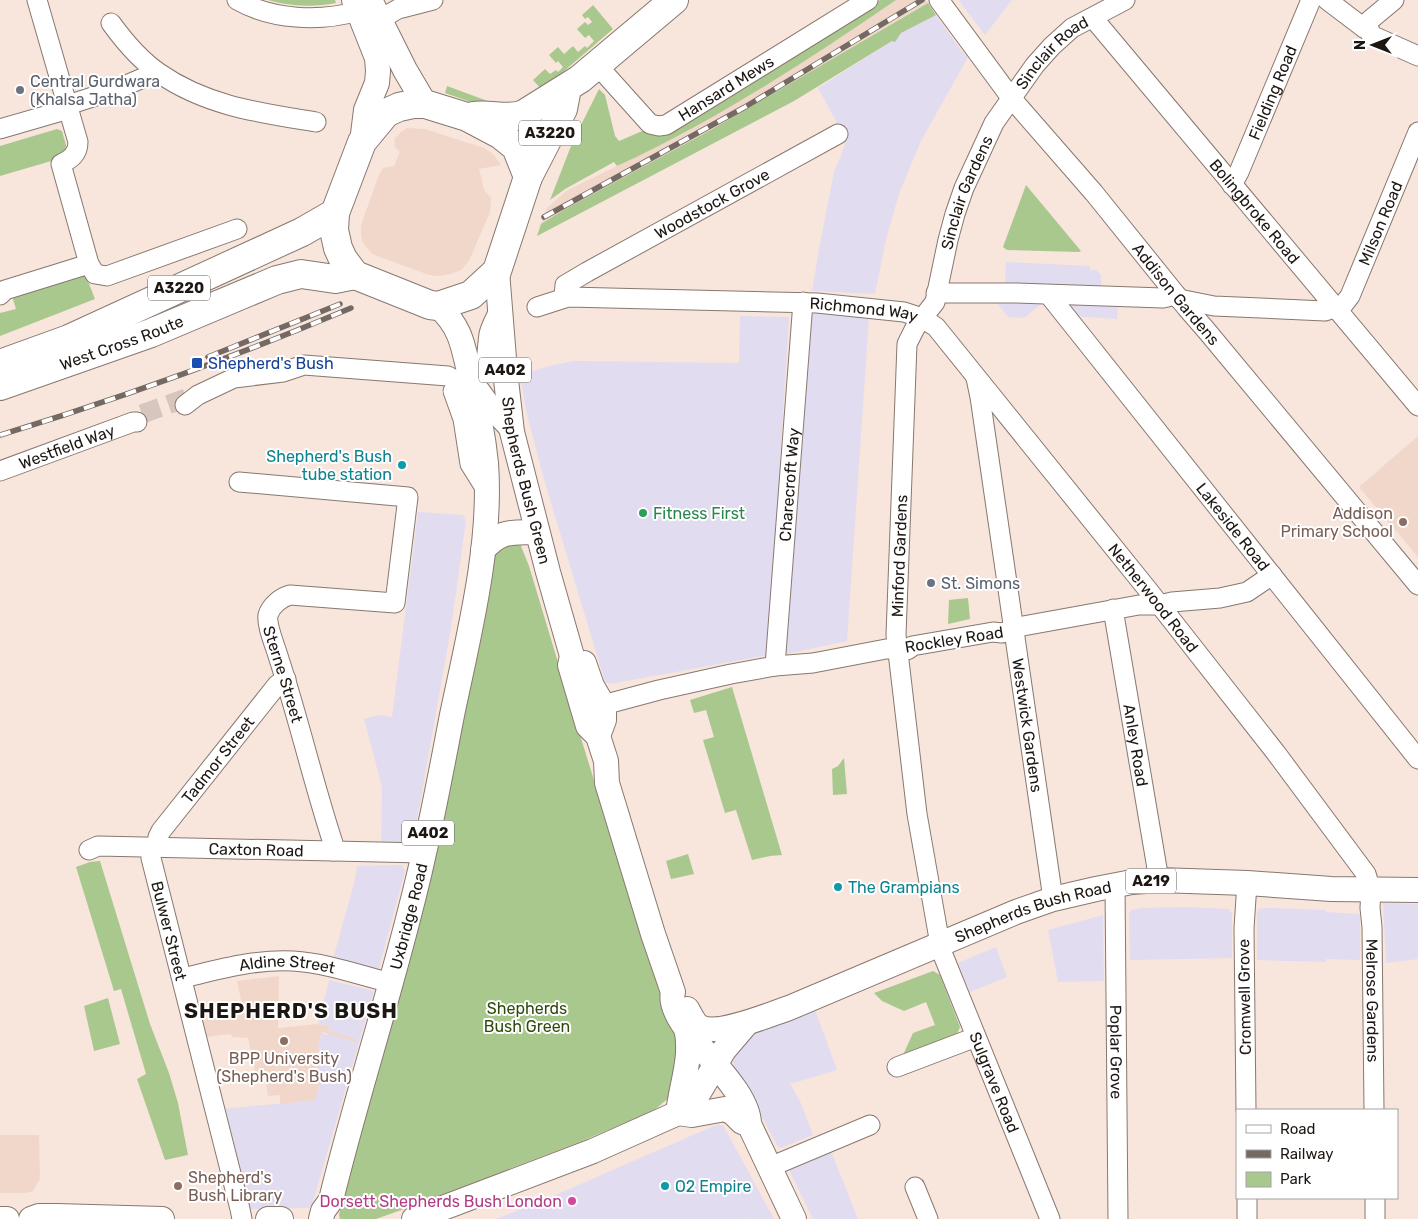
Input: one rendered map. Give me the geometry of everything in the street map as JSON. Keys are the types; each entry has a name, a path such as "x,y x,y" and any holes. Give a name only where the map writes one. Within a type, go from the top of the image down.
{"highway":[{"name":"A3220","path":"467,117 484,114 516,118 567,88 597,65 670,1"},
{"name":"A3220","path":"497,271 528,177 563,109 567,88"},
{"name":"A3220","path":"438,306 430,305 355,275 342,259 334,230 334,213 362,142 386,112 403,106 425,104 467,117 501,134 514,145 528,177"},
{"name":"West Cross Route","path":"5,362 69,339 302,232 334,213"},
{"path":"438,306 471,294 497,271"},
{"name":"West Cross Route","path":"0,386 151,333 277,280 301,274 334,279 355,275"},
{"name":"A3220","path":"0,398 151,333"}],"main road":[{"path":"365,8 425,104"},
{"path":"362,142 366,110 377,83 378,71 377,58 365,8"},
{"name":"Shepherds Bush Green","path":"497,271 503,352 512,432 537,532 572,656 570,665 588,726 598,736 606,761 607,783 653,934 673,992 673,1004 686,1028 715,1064"},
{"name":"Uxbridge Road","path":"324,1214 391,983 424,853 468,641 482,550 486,463 462,387 462,342 456,327 448,315 438,306"},
{"path":"482,550 494,538 502,534 537,532"},
{"name":"Shepherds Bush Green","path":"572,656 583,661 592,686 603,705"},
{"path":"598,736 604,720 603,705"},
{"path":"615,767 622,776 637,824 637,830 629,852"},
{"name":"Shepherds Bush Road","path":"715,1064 724,1050 747,1023 789,1008 1016,912 1053,899 1115,886 1159,880 1247,883 1331,889 1418,890"},
{"name":"Shepherds Bush Green","path":"673,992 683,1000 695,1023 702,1028 720,1030 747,1023"},
{"name":"Shepherds Bush Green","path":"678,1113 680,1093 686,1075 688,1041 686,1028"},
{"name":"A219","path":"678,1113 694,1101 715,1064"},
{"name":"A402","path":"715,1064 740,1095 749,1115 749,1124 794,1219"},
{"path":"414,1219 593,1151 678,1113 692,1115 725,1109 733,1113 742,1122 749,1124"},
{"path":"31,1219 39,1216 162,1219"},
{"path":"0,1219 7,1219"},
{"path":"268,1219 281,1219"}],"street":[{"path":"37,0 78,142 78,148 70,160 61,164 89,264 95,274 107,276 237,229"},
{"path":"237,0 258,9 278,14 322,18 338,16 365,8 398,9 433,0"},
{"name":"Addison Gardens","path":"939,0 1012,99 1094,193 1178,297 1418,585"},
{"name":"Sinclair Road","path":"1012,99 1035,64 1072,28 1126,0"},
{"name":"Fielding Road","path":"1232,185 1311,0"},
{"path":"1327,0 1364,28 1370,30 1371,35 1418,56"},
{"path":"1364,28 1370,20 1394,0"},
{"name":"Hansard Mews","path":"597,65 650,124 659,126 666,124 862,3"},
{"name":"Bolingbroke Road","path":"1093,18 1418,406"},
{"path":"111,23 134,50 157,72 186,89 232,107 316,122"},
{"path":"0,129 69,107 157,72"},
{"name":"Sinclair Gardens","path":"936,293 948,240 964,188 994,123 1012,99"},
{"name":"Milson Road","path":"1336,308 1344,305 1350,296 1418,132"},
{"name":"Woodstock Grove","path":"564,298 565,285 838,134"},
{"path":"0,295 4,290 89,264"},
{"path":"587,272 584,277 584,287 585,292 590,298"},
{"name":"Richmond Way","path":"538,307 564,298 803,302 904,312 922,318 932,308 936,293 1000,293 1178,297 1214,306 1325,311 1336,308"},
{"name":"Lakeside Road","path":"1049,295 1418,759"},
{"name":"Charecroft Way","path":"783,666 791,478 803,302"},
{"path":"1206,330 1207,317 1214,306"},
{"path":"462,387 479,380 486,367 489,332 501,307"},
{"name":"Netherwood Road","path":"922,318 936,327 975,373 1160,605 1359,863 1366,874 1371,890"},
{"name":"Minford Gardens","path":"922,318 909,337 908,344 898,561 897,648 917,814 940,944"},
{"path":"191,399 234,378 283,372 304,365 448,376 462,387 485,395 496,415 512,432"},
{"name":"Westwick Gardens","path":"975,373 1053,899"},
{"name":"Westfield Way","path":"0,471 137,419"},
{"name":"Sterne Street","path":"239,482 408,497 395,603 290,594 279,601 271,609 268,616 268,622 333,843 332,851"},
{"name":"Rockley Road","path":"603,705 668,688 783,666 813,663 840,656 897,648 904,651 909,650 912,646 993,632 1002,633 1013,629 1139,605 1160,605 1172,602 1220,598 1247,592 1272,575"},
{"name":"Anley Road","path":"1113,609 1159,880"},
{"name":"Tadmor Street","path":"154,847 161,831 277,685 286,679"},
{"name":"Caxton Road","path":"89,850 98,846 424,853"},
{"name":"Bulwer Street","path":"154,847 151,858 183,978 242,1219"},
{"name":"Cromwell Grove","path":"1246,1109 1244,928 1247,883"},
{"name":"Poplar Grove","path":"1115,886 1118,1219"},
{"name":"Melrose Gardens","path":"1371,890 1374,1109"},
{"name":"Sulgrave Road","path":"940,944 1050,1219"},
{"name":"Aldine Street","path":"183,978 258,962 294,961 391,983"},
{"path":"897,1067 976,1037"},
{"path":"770,1167 870,1125"},
{"path":"916,1187 928,1219"},
{"path":"1247,1199 1247,1219"},
{"path":"1375,1199 1375,1219"}],"shaded area":[{"path":"896,0 926,0 928,3 709,131 541,224 547,208 566,191 676,137 837,40"},
{"path":"1012,0 985,35 959,1"},
{"path":"936,15 960,49 968,57 921,141 899,194 886,239 875,294 812,291 834,172 845,145 837,123 818,88 892,41 895,42 900,33"},
{"path":"407,128 425,129 484,148 493,154 501,165 479,169 484,190 491,198 490,212 469,261 461,270 451,274 429,275 372,254 363,243 361,237 361,225 379,175 383,168 394,166 400,152 395,147 394,139"},
{"path":"1006,262 1090,266 1090,270 1096,270 1101,275 1101,289 1005,283"},
{"path":"994,299 1044,302 1024,318 1008,317"},
{"path":"1072,304 1118,306 1117,319 1072,316"},
{"path":"815,313 869,317 847,641 786,654 812,315"},
{"path":"740,316 789,317 768,655 610,684 605,682 543,476 526,410 520,375 553,365 575,361 739,363"},
{"name":"Addison Primary School","path":"1418,436 1418,557 1359,487"},
{"path":"418,512 463,515 466,521 451,628 412,848 381,847 382,787 364,719 379,715 392,717"},
{"path":"402,865 405,871 378,972 333,959 354,884 357,866"},
{"path":"1383,903 1418,904 1418,959 1386,963"},
{"path":"1185,907 1229,909 1232,914 1232,958 1130,960 1129,913 1131,910"},
{"path":"1259,909 1325,910 1326,912 1360,914 1360,960 1326,959 1326,962 1257,960 1257,912"},
{"path":"1103,915 1104,981 1058,982 1048,930"},
{"path":"996,947 1007,977 970,992 958,963"},
{"name":"BPP University (Shepherd's Bush)","path":"279,976 278,1028 318,1024 329,1026 328,1030 330,1031 356,1039 356,1042 322,1032 317,1048 320,1049 316,1064 319,1065 315,1081 321,1081 315,1100 280,1104 280,1095 268,1096 266,1083 257,1080 248,1038 233,1037 230,1034 207,1037 200,1014 242,1005 237,981"},
{"path":"329,980 374,991 312,1205 308,1208 248,1209 233,1140 223,1109 315,1100 321,1081 315,1082 316,1064 320,1049 317,1048 322,1033 328,1035 330,1031 328,1030 329,1026 318,1024"},
{"path":"815,1010 837,1070 790,1084 800,1101 813,1135 781,1148 778,1147 732,1061 731,1055 745,1038"},
{"path":"716,1125 723,1125 774,1219 496,1219 537,1203"},
{"path":"0,1135 39,1135 40,1179 33,1191 26,1193 0,1193"},
{"path":"831,1151 858,1219 813,1219 789,1170 790,1166"}],"green space":[{"path":"268,0 335,0 336,3 302,6"},
{"path":"880,0 896,0 829,45 725,110 617,166 614,162 565,189 550,200 573,141 599,89 605,95 615,136 619,141 647,129 670,132 839,29"},
{"path":"928,3 936,15 901,33 895,42 892,41 794,101 537,236 541,224 567,208 709,131"},
{"path":"593,5 613,29 542,90 533,80 545,69 550,74 556,70 558,72 563,67 558,61 556,63 549,55 558,47 564,54 573,46 578,52 585,46 587,48 594,41 589,35 585,38 577,29 585,22 588,25 592,22 588,17 585,19 582,15"},
{"path":"447,86 493,103 491,109 445,93"},
{"path":"57,129 62,131 68,152 65,157 0,176 0,146"},
{"path":"1026,185 1081,251 1007,250 1003,247"},
{"path":"84,271 95,299 0,336 0,313 16,309 11,293"},
{"name":"Shepherds Bush Green","path":"519,541 529,566 661,997 680,1033 670,1097 653,1111 582,1141 407,1208 376,1219 340,1219 341,1205 495,549"},
{"path":"968,598 970,619 948,624 949,600"},
{"path":"732,687 782,855 752,860 736,810 725,813 703,740 714,737 706,710 694,713 690,700"},
{"path":"844,758 847,794 833,795 832,769 838,766"},
{"path":"688,854 694,874 671,879 666,861"},
{"path":"100,861 150,1024 169,1073 178,1103 188,1155 165,1160 137,1079 146,1074 121,989 114,991 76,867"},
{"path":"933,971 940,975 960,1027 957,1034 903,1055 913,1033 935,1025 926,1002 904,1011 882,1001 874,993"},
{"path":"108,998 120,1044 94,1051 84,1006"}],"tunnel":[{"path":"142,414 189,397"}],"railway":[{"path":"544,217 745,107 922,0"},
{"path":"208,357 340,304"},
{"path":"0,435 89,407 177,376 351,308"}],"place":[{"name":"Central Gurdwara (Khalsa Jatha)","path":"20,90"},
{"name":"Shepherd's Bush","path":"197,363"},
{"name":"Shepherd's Bush tube station","path":"402,465"},
{"name":"Fitness First","path":"643,513"},
{"name":"Addison Primary School","path":"1403,522"},
{"name":"St. Simons","path":"931,583"},
{"name":"The Grampians","path":"838,887"},
{"name":"BPP University (Shepherd's Bush)","path":"284,1041"},
{"name":"Shepherd's Bush Library","path":"178,1186"},
{"name":"O2 Empire","path":"665,1186"},
{"name":"Dorsett Shepherds Bush London","path":"572,1201"}],"district":[{"name":"SHEPHERD'S BUSH","path":"291,1011"}]}
